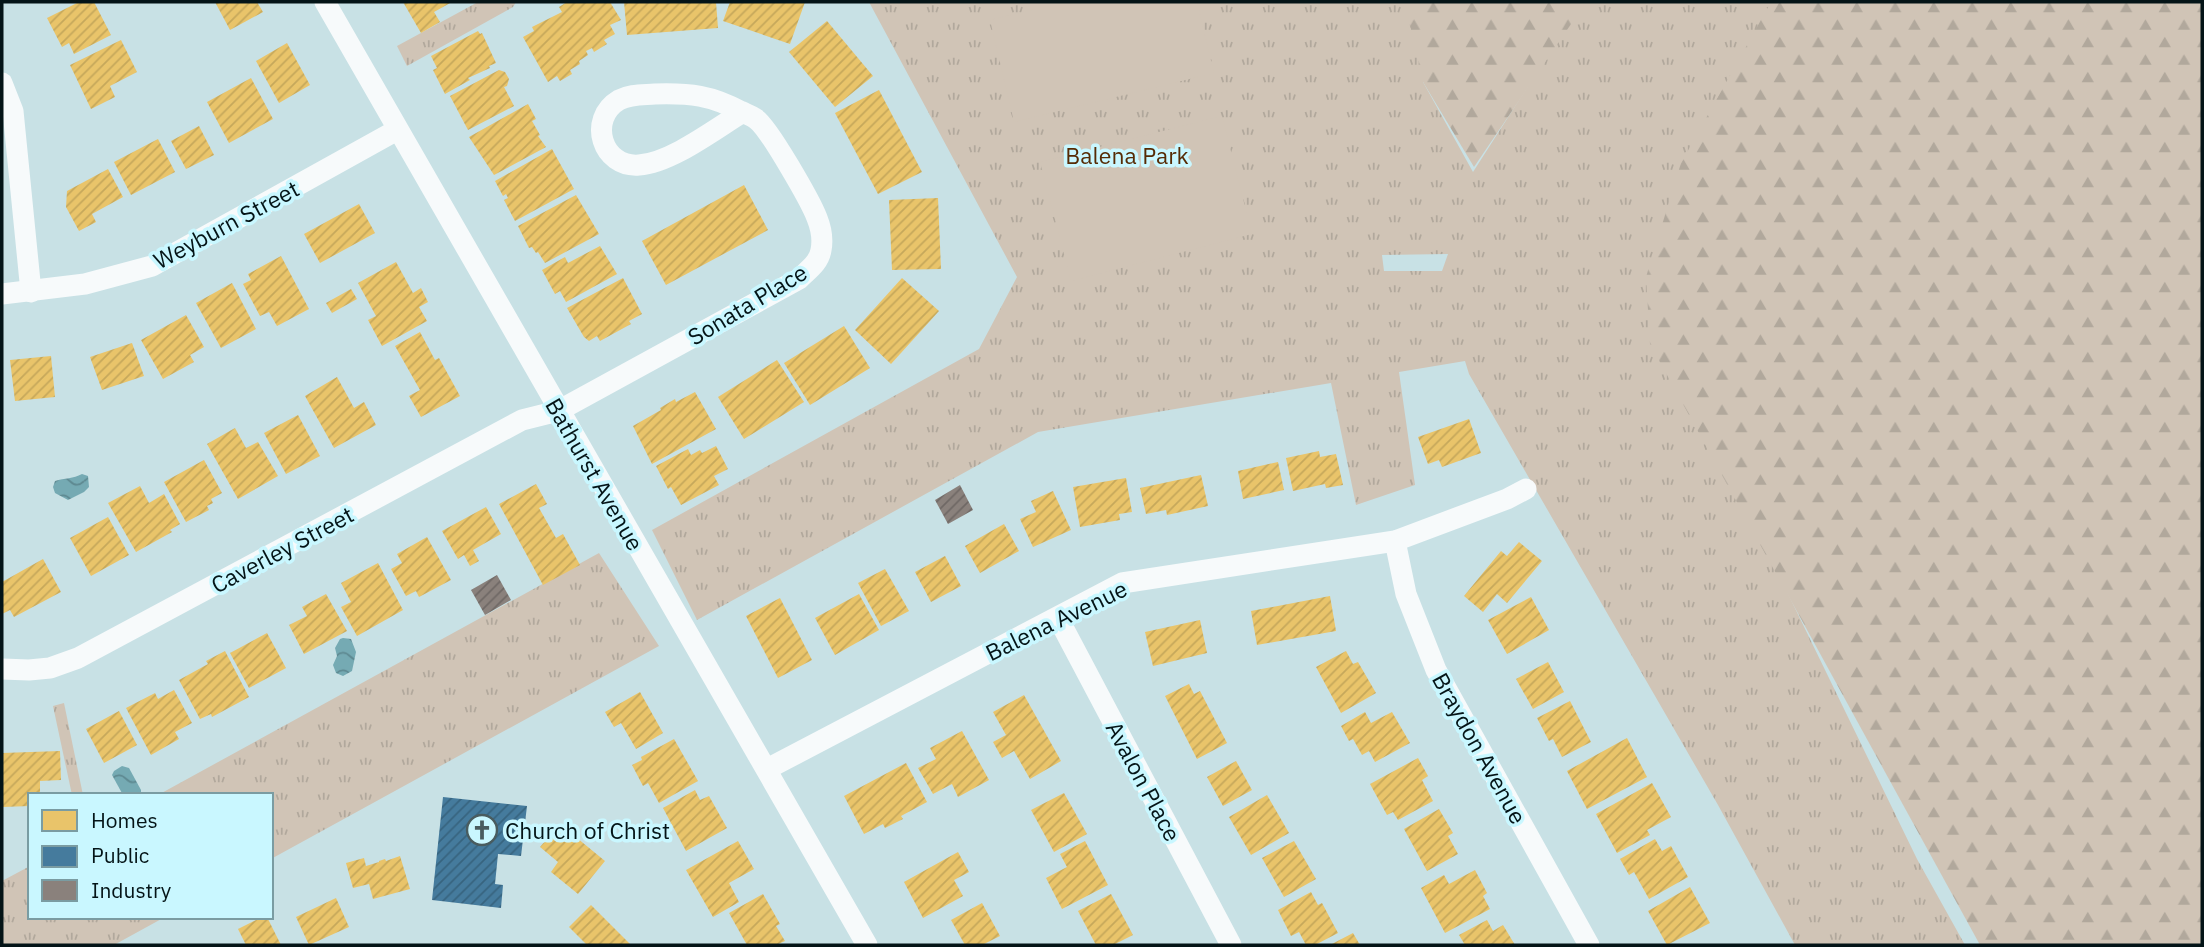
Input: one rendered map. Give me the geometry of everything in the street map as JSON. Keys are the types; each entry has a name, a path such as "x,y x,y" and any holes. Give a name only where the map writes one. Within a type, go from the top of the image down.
{"street":[{"name":"Bathurst Avenue","path":"325,2 867,945"},
{"path":"2,83 13,111 30,292"},
{"name":"Sonata Place","path":"558,411 799,279 817,262 822,235 817,217 768,132 756,119 730,104 690,93 639,95 622,99 607,108 601,124 608,151 617,161 641,165 668,157 743,112"},
{"name":"Weyburn Street","path":"2,294 85,284 152,265 397,130"},
{"name":"Caverley Street","path":"2,669 50,668 78,658 522,420 558,411"},
{"name":"Balena Avenue","path":"767,769 1122,583 1395,541 1507,499 1526,489"},
{"name":"Braydon Avenue","path":"1395,541 1406,594 1436,670 1589,945"},
{"name":"Avalon Place","path":"1058,618 1231,945"}],"green space":[{"path":"478,2 516,2 513,7 407,66 397,46"},
{"name":"Balena Park","path":"869,2 1467,2 1423,82 1473,172 1582,2 1789,2 1651,312 1917,859 1965,945 1795,945 1718,805 1469,374 1465,361 1399,372 1415,485 1356,505 1331,383 1038,432 697,620 652,530 979,349 1017,277","holes":["1448,254 1442,271 1384,271 1382,255"]},
{"path":"1066,2 1197,2 1214,73 1014,122 990,20"},
{"path":"1405,2 1586,2 1474,167 1423,82"},
{"path":"1771,2 2202,2 2202,945 1980,945 1650,344 1646,277 1681,163"},
{"name":"Balena Park","path":"1222,116 1252,234 1071,281 1040,162"},
{"path":"599,553 659,646 273,858 273,793 162,793"},
{"path":"64,703 83,793 72,793 53,706"},
{"path":"28,867 28,919 161,919 114,945 2,945 2,881"}],"water":[{"path":"82,474 88,476 89,487 84,492 68,500 55,493 55,481"},
{"path":"343,638 351,639 356,652 352,671 343,676 336,673 333,665 337,656 335,648"},
{"path":"122,766 129,768 141,793 122,793 112,775"}],"building: Homes":[{"path":"79,2 94,2 111,35 74,54 69,43 62,47 47,18"},
{"path":"215,2 257,2 263,12 230,30"},
{"path":"403,2 452,2 434,12 440,22 421,33"},
{"path":"567,2 610,2 621,20 610,25 615,34 604,40 607,44 594,52 592,48 586,51 588,55 570,70 572,74 560,81 557,76 548,82 523,37 534,31 532,27 562,12 559,7"},
{"path":"624,2 716,2 718,28 627,35"},
{"path":"730,2 805,2 790,44 723,21"},
{"path":"827,21 873,76 835,107 789,52"},
{"path":"478,31 482,33 496,63 445,94 433,70 437,68 431,56"},
{"path":"121,40 137,72 110,86 115,97 91,109 70,65"},
{"path":"287,43 310,85 279,103 256,61"},
{"path":"499,70 505,72 509,79 504,87 514,106 468,130 450,96"},
{"path":"251,78 273,119 229,143 207,102"},
{"path":"879,90 922,172 878,194 835,113"},
{"path":"528,104 536,119 532,121 540,135 538,136 546,147 494,175 469,137"},
{"path":"199,126 214,155 186,169 171,141"},
{"path":"158,139 175,172 131,195 114,162"},
{"path":"552,149 574,189 515,221 504,200 508,198 506,194 503,196 495,181"},
{"path":"108,169 123,197 92,214 96,222 79,231 66,207 67,191"},
{"path":"744,185 768,230 666,285 642,241"},
{"path":"576,195 599,234 545,263 538,252 532,247 529,248 518,226"},
{"path":"938,198 941,269 892,270 889,200"},
{"path":"359,204 375,233 320,263 304,234"},
{"path":"600,246 617,274 566,302 560,291 555,294 542,270 565,257 568,263"},
{"path":"281,256 309,309 277,326 269,312 260,316 243,284 251,280 248,274"},
{"path":"396,262 413,293 421,288 428,302 419,307 427,321 382,346 368,320 376,316 358,283"},
{"path":"623,278 642,314 629,321 631,324 600,341 597,336 589,341 567,308"},
{"path":"902,278 939,311 891,364 855,330"},
{"path":"232,283 256,329 221,348 196,303"},
{"path":"351,289 357,299 332,313 326,303"},
{"path":"186,315 204,347 190,355 194,362 163,379 141,340"},
{"path":"844,326 870,368 810,405 784,363"},
{"path":"420,332 435,360 439,358 460,396 421,417 409,396 420,390 395,346"},
{"path":"132,343 144,376 102,390 90,357"},
{"path":"51,356 55,397 15,401 10,360"},
{"path":"777,360 804,402 744,439 718,397"},
{"path":"337,377 354,408 364,402 376,425 334,448 305,396"},
{"path":"695,392 716,429 652,464 633,426 675,399 676,402"},
{"path":"298,415 320,456 286,474 264,433"},
{"path":"1469,419 1481,453 1442,467 1439,460 1428,464 1418,437"},
{"path":"235,428 246,448 258,442 278,476 238,499 207,444"},
{"path":"716,446 728,469 714,476 719,485 681,505 671,487 668,489 656,466 688,449 691,455"},
{"path":"1319,451 1320,457 1336,454 1343,485 1326,488 1325,484 1293,491 1286,458"},
{"path":"204,460 222,493 211,499 213,503 207,506 209,510 186,522 164,482"},
{"path":"1278,462 1284,490 1243,499 1238,471"},
{"path":"1201,475 1208,506 1167,515 1166,510 1146,514 1140,488"},
{"path":"1126,478 1132,512 1119,514 1120,520 1080,527 1073,487"},
{"path":"536,484 547,504 539,508 556,538 563,534 580,565 543,585 499,504"},
{"path":"140,486 149,503 164,494 180,524 170,530 172,532 136,552 108,503"},
{"path":"1053,491 1071,530 1033,547 1020,519 1036,512 1031,501"},
{"path":"486,507 501,534 473,550 479,561 470,566 464,555 458,559 442,531"},
{"path":"108,517 129,555 91,576 70,538"},
{"path":"1004,524 1019,551 980,573 965,546"},
{"path":"427,537 451,580 419,597 416,591 406,596 391,569 402,563 397,554"},
{"path":"1519,542 1542,561 1507,603 1497,594 1483,612 1464,596 1501,551 1507,556"},
{"path":"945,556 961,586 931,602 915,572"},
{"path":"43,559 61,592 14,617 10,610 2,614 2,582"},
{"path":"378,563 403,610 357,636 341,607 351,602 341,583"},
{"path":"885,569 909,611 881,626 858,583"},
{"path":"326,594 347,631 304,654 289,625 307,616 302,607"},
{"path":"859,594 879,630 835,655 815,618"},
{"path":"1330,596 1336,631 1257,645 1251,611"},
{"path":"1531,597 1549,630 1507,654 1488,620"},
{"path":"780,598 812,660 778,678 746,616"},
{"path":"1200,620 1207,653 1153,666 1145,632"},
{"path":"267,633 286,668 249,688 230,653"},
{"path":"225,651 249,697 212,717 211,714 200,719 179,680"},
{"path":"1346,651 1353,664 1358,662 1376,693 1341,713 1316,667"},
{"path":"1548,662 1564,692 1533,709 1516,679"},
{"path":"1189,684 1194,694 1200,691 1227,743 1197,759 1165,696"},
{"path":"174,690 192,723 175,732 179,739 151,755 126,708 155,693 158,699"},
{"path":"640,692 663,733 636,749 621,723 614,727 605,712"},
{"path":"1024,695 1061,761 1030,779 1014,751 1002,758 993,742 1006,735 993,712"},
{"path":"1570,701 1591,742 1562,757 1553,739 1549,741 1537,718"},
{"path":"119,711 137,745 104,763 86,729"},
{"path":"1365,712 1371,723 1392,712 1410,743 1375,762 1369,751 1362,755 1353,739 1349,741 1341,726"},
{"path":"962,731 989,780 958,797 952,784 933,794 918,768 936,759 930,748"},
{"path":"1627,738 1647,777 1587,809 1567,771"},
{"path":"674,739 698,781 659,803 648,783 643,786 632,765"},
{"path":"60,751 61,780 40,781 40,793 28,793 28,806 3,807 2,753"},
{"path":"1418,758 1428,776 1422,780 1433,801 1398,820 1393,812 1387,815 1370,784"},
{"path":"1236,761 1252,790 1223,806 1207,777"},
{"path":"906,763 927,802 901,816 903,819 885,828 883,824 864,834 844,796"},
{"path":"1652,783 1671,817 1647,830 1650,835 1617,853 1596,814"},
{"path":"695,790 700,800 709,796 727,828 686,851 663,808"},
{"path":"1064,793 1087,834 1054,852 1031,810"},
{"path":"1267,795 1289,833 1251,855 1229,817"},
{"path":"1439,809 1453,833 1448,836 1458,854 1427,871 1404,829"},
{"path":"560,824 605,861 578,894 551,872 558,862 540,847"},
{"path":"1655,839 1662,851 1671,846 1688,877 1649,899 1634,872 1629,875 1620,859"},
{"path":"738,841 754,869 729,883 739,902 713,917 686,870"},
{"path":"1085,841 1108,885 1062,909 1046,878 1067,867 1060,854"},
{"path":"1294,841 1316,879 1284,897 1262,858"},
{"path":"958,852 969,872 954,880 963,896 923,918 904,882"},
{"path":"400,856 410,889 373,899 369,884 353,888 346,863 364,858 366,866"},
{"path":"1475,870 1487,893 1483,896 1490,909 1445,933 1421,888 1444,875 1449,884"},
{"path":"1690,887 1710,923 1667,945 1648,911"},
{"path":"1311,892 1318,905 1322,903 1338,933 1315,945 1306,945 1299,932 1291,936 1278,910"},
{"path":"763,894 780,924 776,926 785,941 776,945 747,945 729,913"},
{"path":"1111,894 1133,935 1113,945 1096,945 1078,911"},
{"path":"336,898 349,927 309,945 296,917"},
{"path":"982,903 1000,936 982,945 965,945 951,920"},
{"path":"591,905 631,945 587,945 569,927"},
{"path":"258,919 268,919 281,945 246,945 238,929"},
{"path":"1487,920 1493,931 1503,925 1515,945 1465,945 1459,935"},
{"path":"1353,933 1360,945 1330,945"}],"building: Public":[{"name":"Church of Christ","path":"443,797 527,806 521,856 498,854 495,884 503,885 501,908 432,900"}],"building: Industry":[{"path":"960,485 973,510 948,524 935,500"},
{"path":"497,575 511,600 485,615 471,590"}],"place":[{"name":"Church of Christ","path":"482,830"}]}
